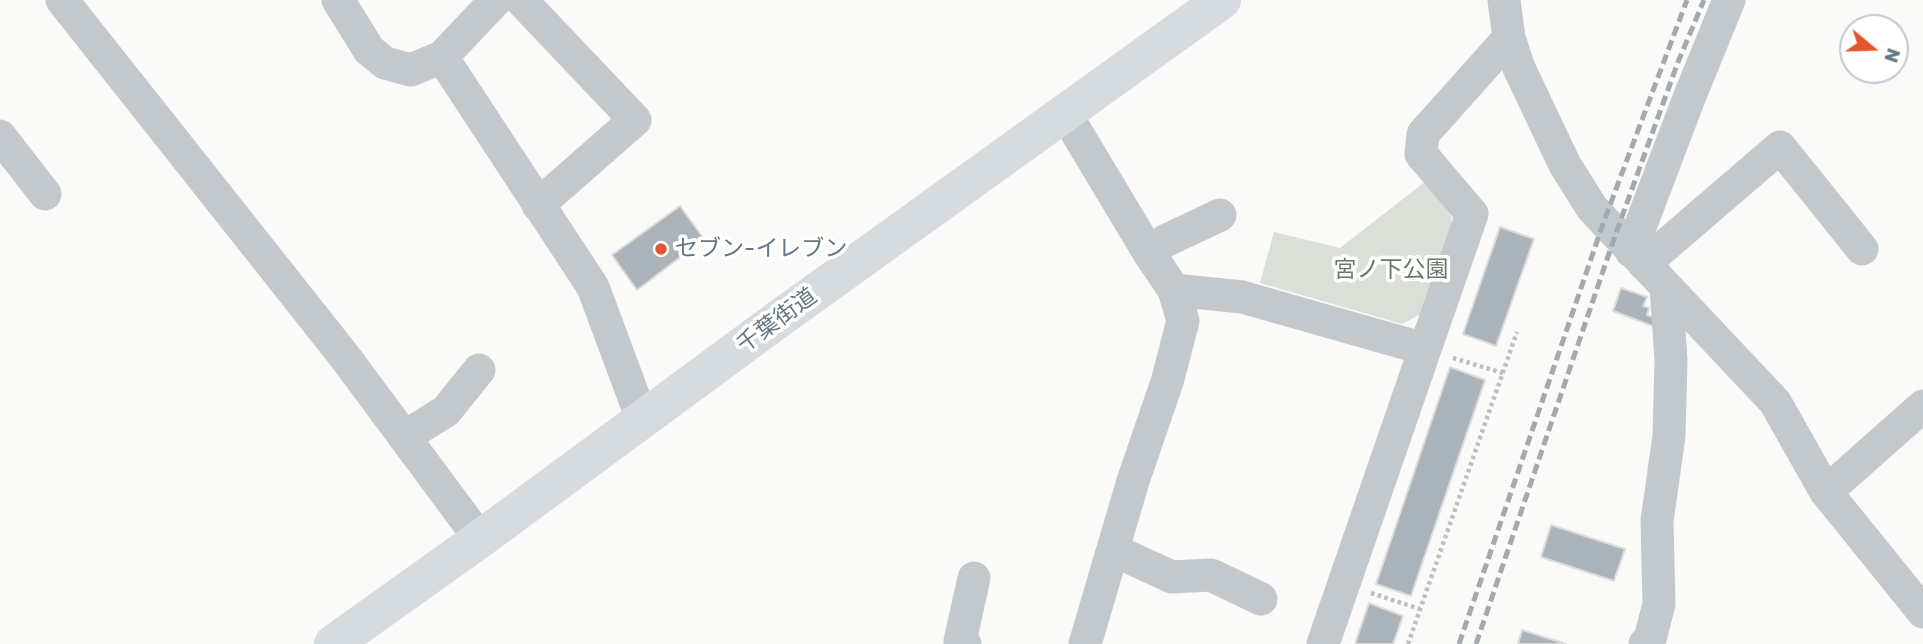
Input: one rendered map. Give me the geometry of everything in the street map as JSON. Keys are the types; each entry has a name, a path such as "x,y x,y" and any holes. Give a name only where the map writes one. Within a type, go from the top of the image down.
{"highway":[{"name":"千葉街道","path":"333,644 480,540 642,419 1065,113 1208,4"}],"street":[{"path":"62,0 345,357 480,540"},
{"path":"338,0 369,50 385,63 411,70 442,57 496,0"},
{"path":"521,0 635,120 538,205"},
{"path":"1504,0 1509,38 1519,68 1566,165 1592,208 1775,402 1826,492 1923,612"},
{"path":"1645,644 1650,639 1659,604 1657,521 1669,436 1671,360 1647,268 1689,98 1729,0"},
{"path":"1323,644 1472,214 1421,154 1423,134 1509,38"},
{"path":"442,57 593,286 642,419"},
{"path":"1065,113 1174,290 1182,321 1167,382 1112,550 1085,644"},
{"path":"0,136 45,194"},
{"path":"1647,268 1780,147 1862,249"},
{"path":"1149,253 1166,241 1220,215"},
{"path":"1174,290 1242,297 1425,349"},
{"path":"404,437 446,411 479,370"},
{"path":"1826,492 1923,406"},
{"path":"1112,550 1172,577 1211,575 1261,600"},
{"path":"965,644 960,641 974,578"}],"path":[{"path":"1408,644 1517,332"},
{"path":"1425,349 1503,373"},
{"path":"1344,584 1420,609"}],"green space":[{"name":"宮ノ下公園","path":"1426,181 1451,215 1453,239 1429,310 1402,324 1260,283 1274,232 1340,248"}],"building":[{"path":"680,206 704,239 637,290 612,255"},
{"path":"1500,227 1534,239 1496,346 1463,334"},
{"path":"1621,288 1647,297 1643,306 1649,308 1647,315 1656,318 1653,326 1613,311"},
{"path":"1450,367 1485,380 1411,596 1376,584"},
{"path":"1551,525 1625,549 1614,581 1541,557"},
{"path":"1369,603 1403,616 1393,644 1355,644"},
{"path":"1522,630 1566,644 1518,644"}],"railway":[{"path":"1459,644 1604,221 1687,0"},
{"path":"1476,644 1616,233 1678,62 1704,0"}],"place":[{"name":"セブン-イレブン","path":"661,249"}]}
